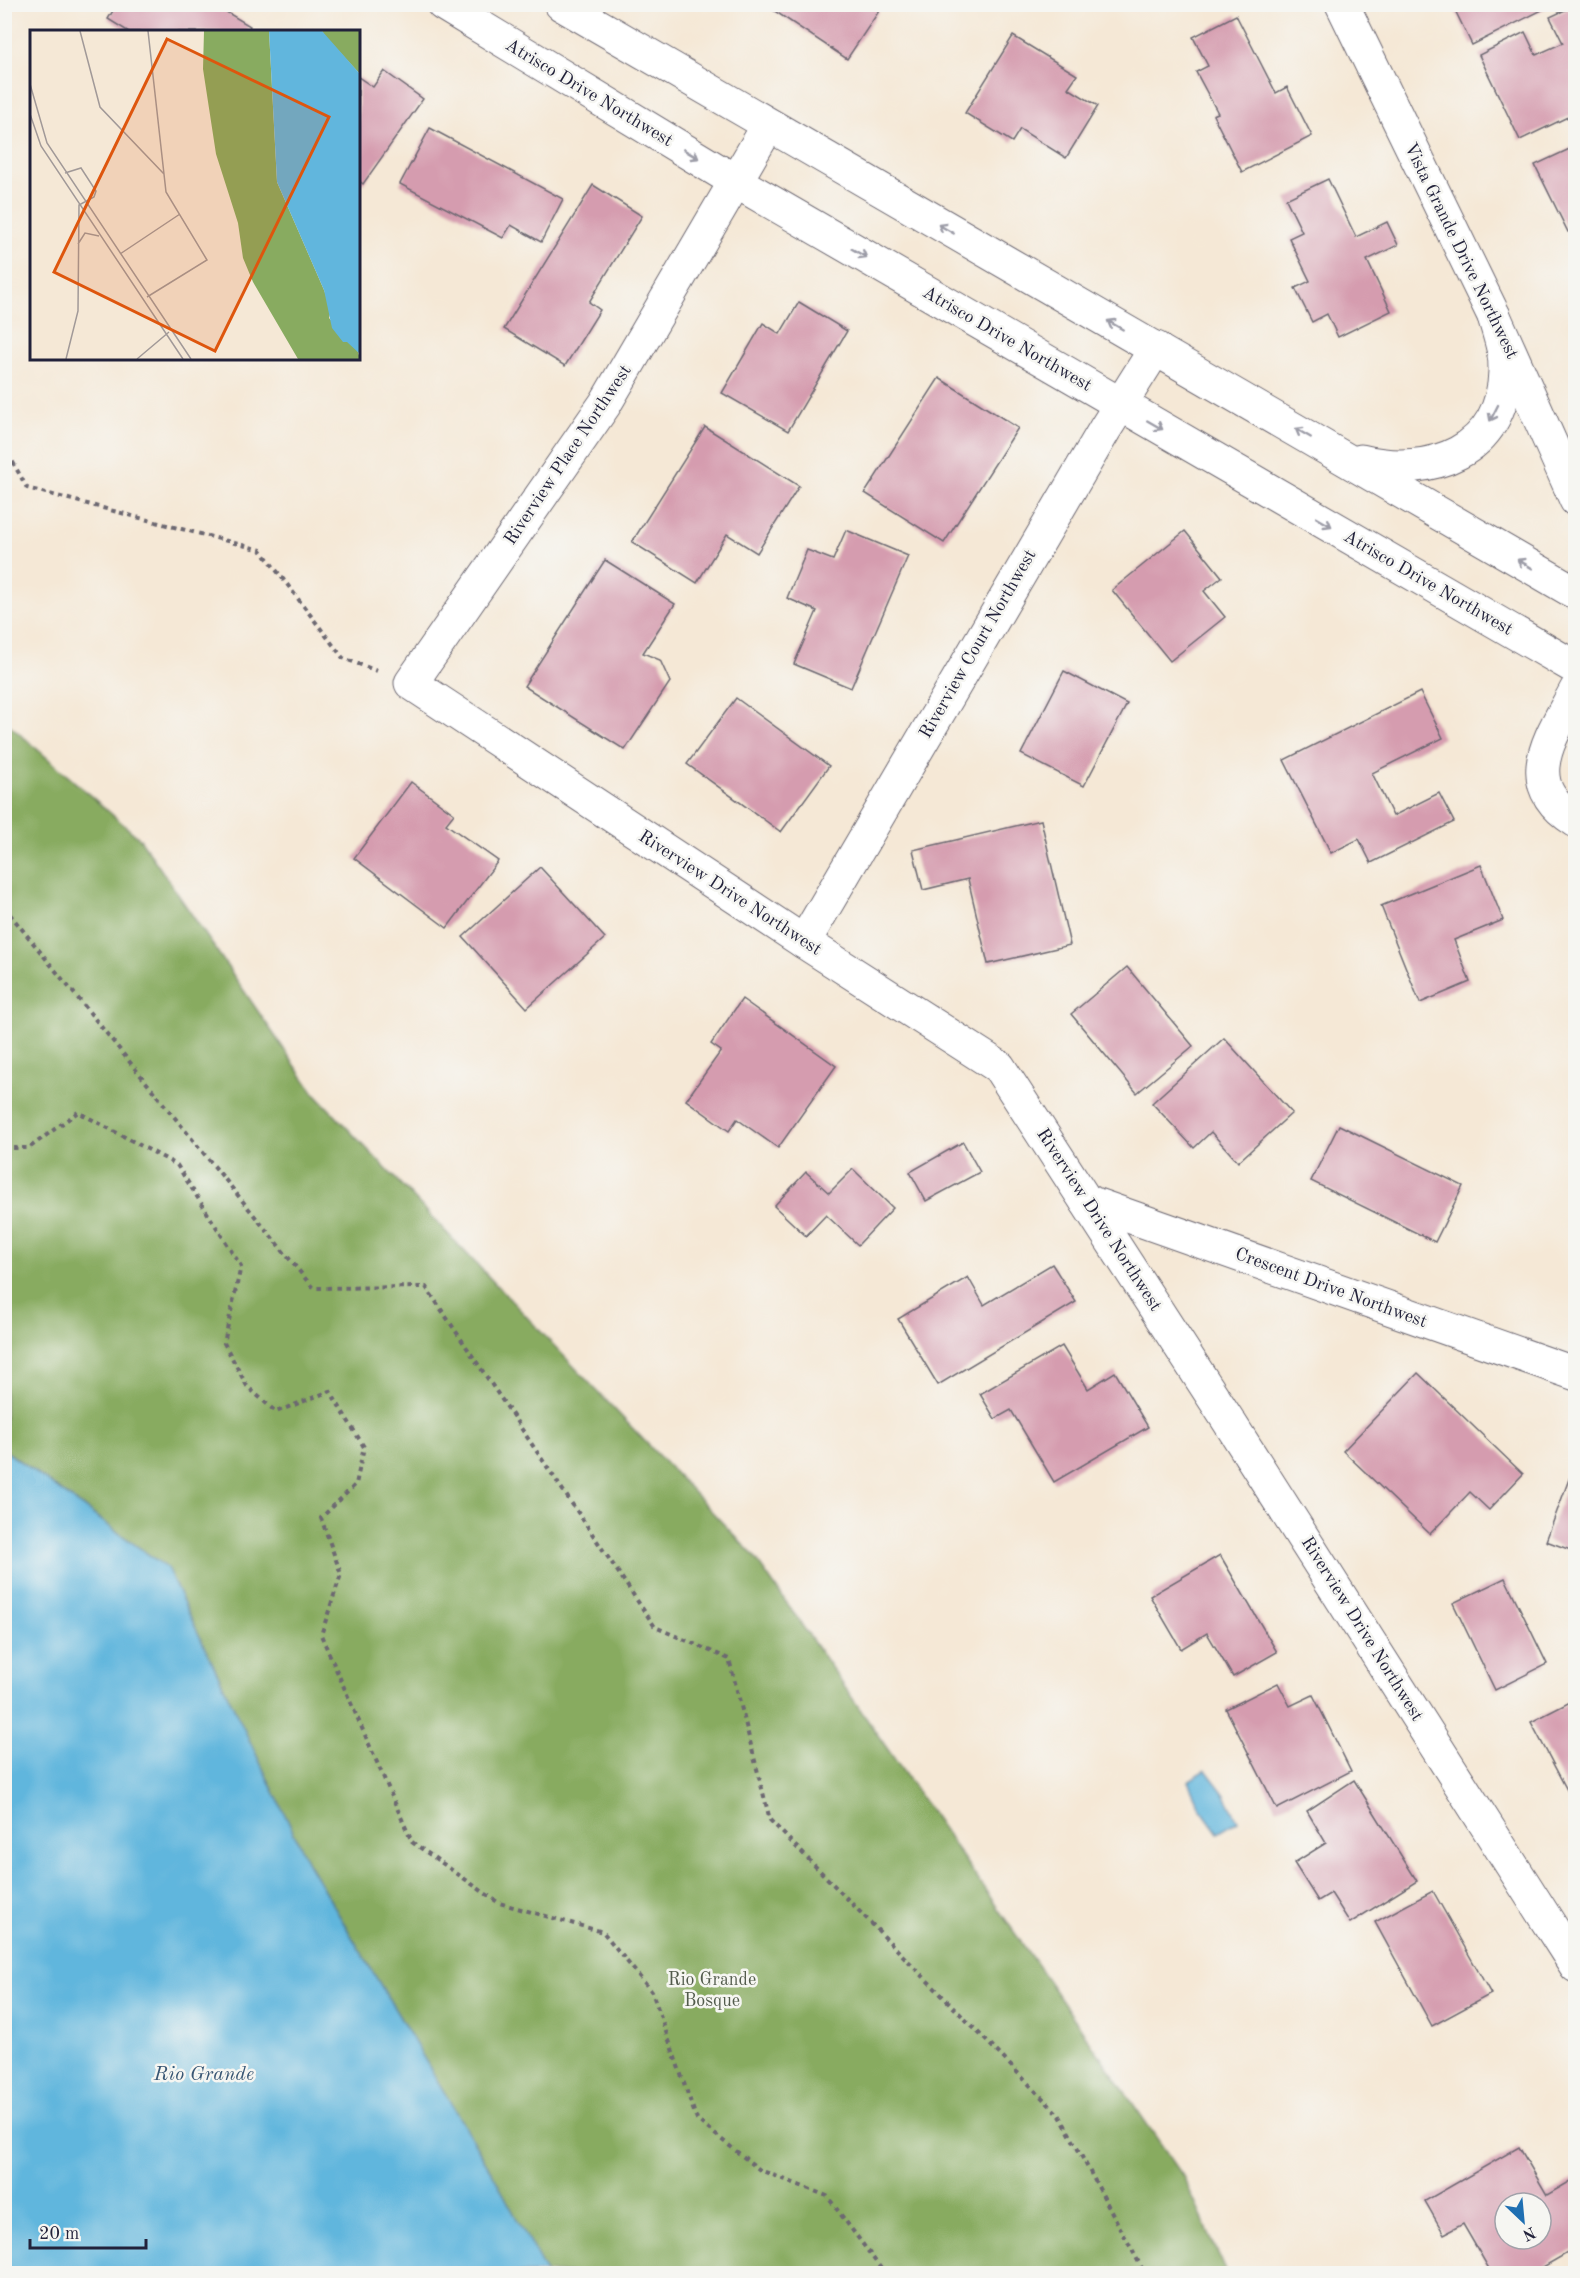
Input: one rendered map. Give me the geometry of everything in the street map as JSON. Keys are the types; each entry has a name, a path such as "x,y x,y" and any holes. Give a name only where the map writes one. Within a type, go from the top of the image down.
{"street":[{"name":"Atrisco Drive Northwest","path":"443,4 735,181 1575,668"},
{"path":"561,4 768,126 1344,457 1575,594"},
{"name":"Vista Grande Drive Northwest","path":"1342,4 1494,316 1575,500"},
{"name":"Riverview Place Northwest","path":"411,683 606,404 768,126"},
{"path":"1344,457 1380,465 1423,466 1445,460 1469,448 1486,429 1499,405 1504,386 1504,351 1494,316"},
{"name":"Riverview Court Northwest","path":"804,942 1120,405 1156,348"},
{"name":"Riverview Drive Northwest","path":"411,683 804,942 999,1067 1233,1427 1575,1966"},
{"path":"1575,690 1546,747 1542,766 1544,782 1551,799 1566,815 1575,820"},
{"name":"Crescent Drive Northwest","path":"1086,1201 1575,1374"}],"path":[{"path":"4,446 27,488 261,550 343,658 411,683"},
{"path":"4,907 313,1288 426,1287 655,1628 729,1659 770,1820 1060,2115 1145,2274"},
{"path":"4,1148 29,1148 78,1112 177,1165 241,1266 224,1343 247,1386 276,1412 330,1391 364,1447 356,1484 321,1518 341,1574 321,1635 412,1842 499,1903 603,1932 652,1992 697,2120 760,2170 827,2196 885,2274"}],"green space":[{"name":"Rio Grande Bosque","path":"5,721 140,839 314,1093 754,1556 1183,2176 1227,2273 546,2273 491,2171 308,1863 167,1568 5,1450"}],"water":[{"name":"Rio Grande","path":"4,1450 167,1568 308,1863 491,2171 546,2273 5,2273"},
{"path":"1206,1770 1225,1795 1238,1821 1218,1833 1200,1808 1188,1781"}],"building":[{"path":"117,4 213,4 250,26 248,30 126,30 108,19"},
{"path":"772,4 870,4 879,11 847,59 770,8"},
{"path":"1452,4 1554,4 1472,45"},
{"path":"1576,5 1576,113 1520,140 1479,55 1525,32 1536,55 1563,43 1550,17"},
{"path":"1236,15 1276,93 1287,87 1312,136 1242,172 1213,115 1218,113 1196,72 1208,66 1193,37"},
{"path":"1013,36 1077,75 1068,88 1098,106 1066,158 1020,129 1012,142 965,113"},
{"path":"384,71 423,99 363,184 360,182 360,78 373,87"},
{"path":"430,128 563,199 541,242 511,225 503,238 400,184"},
{"path":"1576,146 1576,229 1568,232 1535,165"},
{"path":"1328,179 1356,237 1387,222 1398,245 1367,260 1391,311 1338,337 1327,314 1312,322 1295,288 1310,281 1289,238 1302,232 1286,199"},
{"path":"593,185 642,216 589,302 600,310 565,366 504,329"},
{"path":"799,302 847,331 788,431 722,393 763,323 780,334"},
{"path":"939,378 1018,428 944,543 865,493"},
{"path":"705,427 799,486 757,553 727,534 697,583 632,542"},
{"path":"846,530 908,556 851,688 794,664 817,611 787,598 807,550 833,560"},
{"path":"1185,531 1222,577 1204,591 1225,617 1170,661 1112,590"},
{"path":"605,560 675,604 643,653 660,660 670,682 625,750 524,686"},
{"path":"1064,671 1127,704 1084,786 1021,754"},
{"path":"1420,692 1443,738 1372,773 1393,816 1439,793 1454,822 1371,863 1359,839 1331,853 1284,760"},
{"path":"736,698 829,766 781,832 687,764"},
{"path":"411,782 454,814 446,824 498,861 447,928 354,858"},
{"path":"1041,820 1070,945 988,964 968,879 923,890 913,850"},
{"path":"1481,865 1503,920 1454,940 1470,982 1420,1003 1381,906"},
{"path":"540,867 605,938 527,1008 463,937"},
{"path":"1127,967 1193,1046 1137,1093 1071,1014"},
{"path":"742,999 836,1066 778,1148 737,1119 729,1131 686,1100 721,1051 711,1044"},
{"path":"1224,1038 1292,1113 1238,1162 1211,1132 1194,1148 1152,1103"},
{"path":"1339,1125 1463,1186 1435,1242 1311,1181"},
{"path":"963,1142 980,1172 926,1201 910,1172"},
{"path":"853,1169 893,1208 858,1245 826,1215 806,1236 774,1206 806,1172 829,1193"},
{"path":"1052,1264 1076,1302 938,1385 898,1319 968,1277 984,1305"},
{"path":"1062,1346 1088,1389 1115,1372 1148,1427 1054,1482 1011,1410 995,1419 980,1394"},
{"path":"1418,1373 1523,1474 1489,1510 1470,1492 1430,1534 1343,1451"},
{"path":"1576,1463 1576,1552 1546,1541"},
{"path":"1220,1555 1277,1652 1233,1677 1207,1633 1181,1649 1150,1596"},
{"path":"1505,1578 1547,1664 1495,1690 1453,1603"},
{"path":"1278,1683 1290,1706 1313,1695 1351,1771 1277,1809 1226,1709"},
{"path":"1576,1699 1576,1807 1531,1722"},
{"path":"1354,1780 1417,1881 1350,1923 1331,1893 1318,1901 1294,1863 1326,1843 1307,1811"},
{"path":"1433,1891 1491,1994 1432,2026 1375,1922"},
{"path":"1519,2147 1545,2191 1493,2191 1493,2251 1553,2251 1553,2191 1576,2178 1576,2248 1531,2274 1492,2274 1463,2224 1444,2234 1425,2201"}]}
